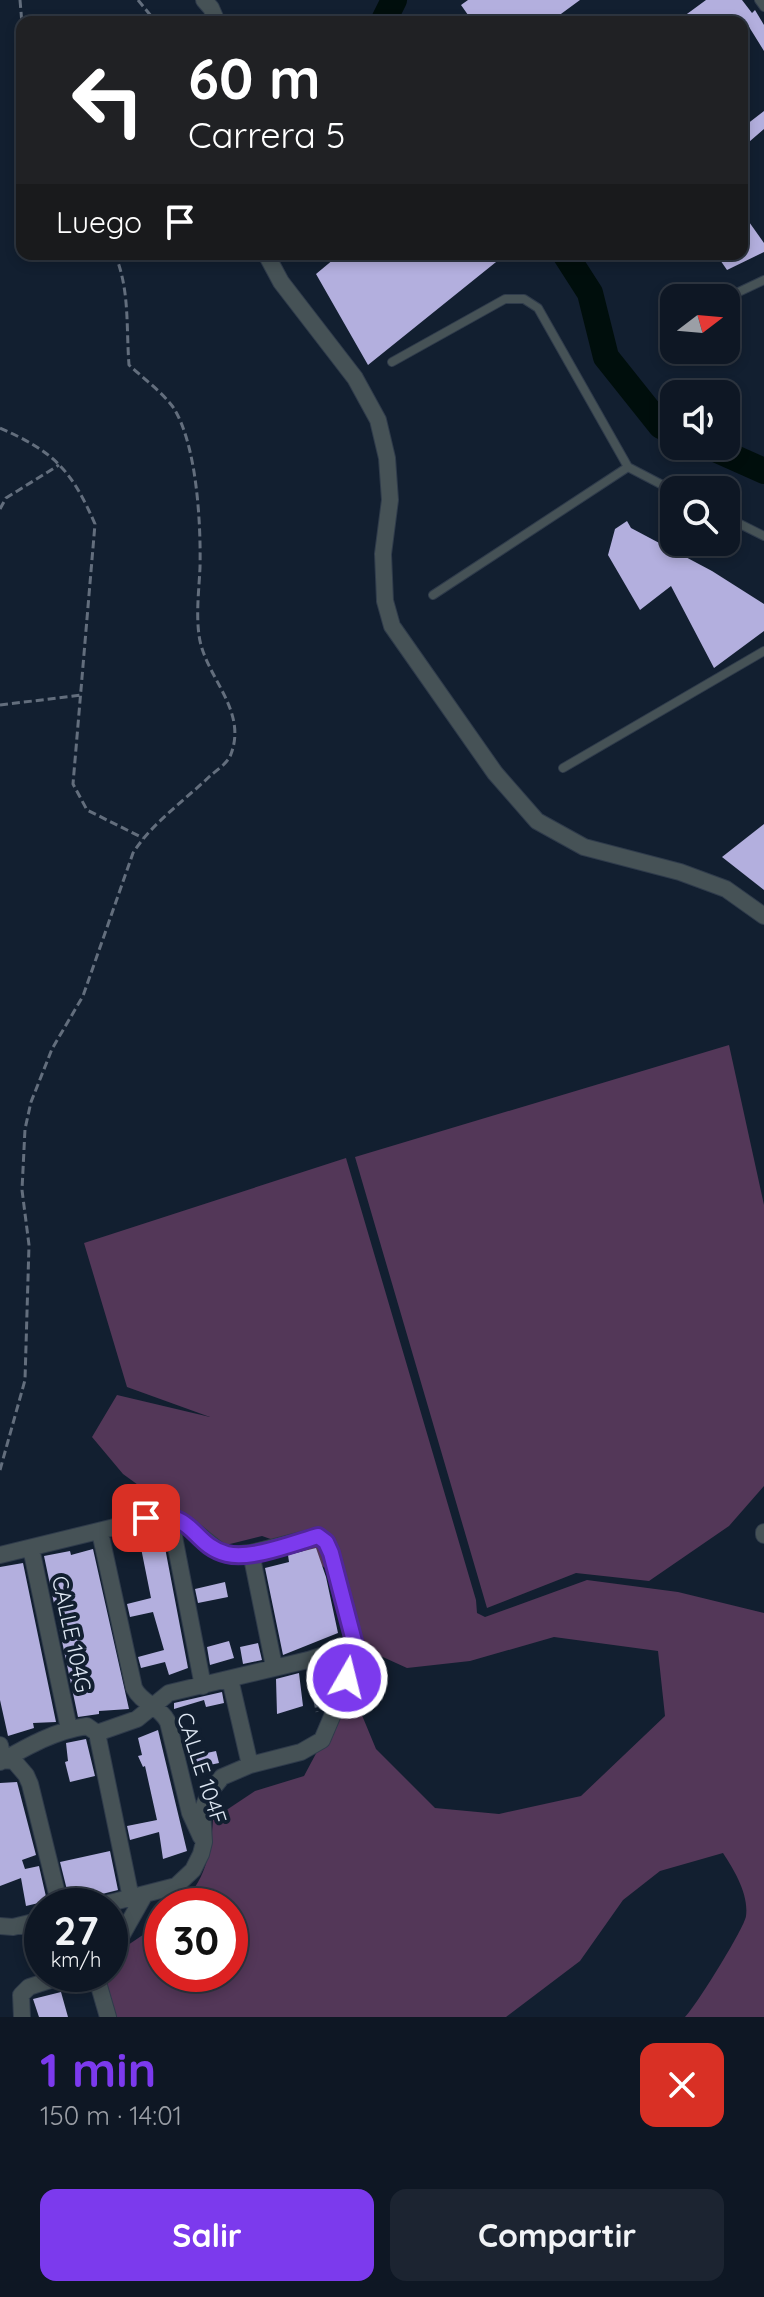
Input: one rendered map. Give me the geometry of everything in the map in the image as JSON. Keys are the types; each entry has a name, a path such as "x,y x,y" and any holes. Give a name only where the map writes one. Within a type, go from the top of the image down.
{"street":[{"path":"269,260 281,282 355,378 378,420 387,458 390,500 383,554 385,601 392,626 495,773 537,821 584,847 703,880 726,889 764,916"},
{"path":"170,1516 203,1686"},
{"path":"0,1555 146,1518 170,1516 230,1555 251,1553 318,1536 326,1542 331,1553 355,1645 353,1662 322,1740 301,1752 250,1765 222,1777 209,1793 202,1811 204,1842 193,1870 176,1886 128,1898"},
{"name":"CALLE 104F","path":"100,1532 134,1688 139,1698 154,1704 168,1722 190,1813 204,1842"},
{"name":"CALLE 104G","path":"31,1548 69,1729"},
{"path":"251,1553 274,1666"},
{"path":"1,1756 69,1729 92,1729 137,1719 169,1693 308,1660 355,1645"},
{"path":"230,1679 250,1765"},
{"path":"92,1729 138,1896 128,1917"},
{"path":"1,1756 14,1761 30,1784 56,1888"},
{"path":"0,1926 24,1925"},
{"path":"22,2017 21,1995 24,1992"},
{"path":"100,1992 108,2017"}],"lane":[{"path":"759,0 764,7"},
{"path":"740,291 764,280"},
{"path":"392,362 505,299 524,299 538,308 628,467 660,484"},
{"path":"433,595 628,467"},
{"path":"740,524 764,536"},
{"path":"563,768 764,651"}],"path":[{"path":"138,0 151,16"},
{"path":"0,1470 25,1380 29,1245 22,1190 25,1129 31,1102 52,1049 83,996 133,853 143,838 230,757 236,733 226,695 202,653 198,633 201,546 188,447 182,425 171,405 129,365 128,306 117,260"},
{"path":"0,428 38,445 59,465 81,491 95,524 73,784 87,810 143,838"},
{"path":"0,509 6,498 59,465"},
{"path":"0,705 82,695"},
{"path":"308,1660 317,1713"}],"shaded area":[{"path":"729,1045 764,1205 764,1486 729,1526 649,1581 576,1573 487,1608 355,1157"},
{"path":"346,1158 476,1600 477,1613 485,1617 587,1580 678,1592 764,1613 764,2017 685,2017 719,1967 746,1916 743,1891 723,1853 660,1871 623,1900 580,1961 506,2017 110,2017 103,1992 128,1992 128,1945 144,1934 144,1992 248,1992 248,1888 194,1888 205,1867 213,1819 255,1791 304,1776 344,1701 354,1696 376,1749 435,1808 499,1814 581,1796 665,1716 658,1651 554,1637 470,1661 407,1668 363,1648 336,1576 299,1549 262,1536 222,1546 123,1474 92,1437 117,1395 210,1417 127,1387 84,1243"}],"building":[{"path":"468,0 580,0 558,16 469,16 461,5"},
{"path":"706,0 742,0 752,13 755,10 764,25 764,51 748,25 748,16 684,16"},
{"path":"764,111 764,129 748,143 748,123"},
{"path":"748,220 764,243 764,252 748,260"},
{"path":"333,260 499,260 368,365 316,274"},
{"path":"720,260 748,260 727,270"},
{"path":"627,521 631,528 660,543 660,556 684,556 764,604 764,631 714,668 671,586 640,610 608,555 615,529"},
{"path":"764,824 764,890 722,857"},
{"path":"162,1532 188,1668 169,1675 165,1662 141,1668 138,1657 164,1650 153,1612 130,1617 127,1604 151,1598 139,1538"},
{"path":"316,1548 326,1577 338,1633 283,1655 265,1568 289,1562 288,1555"},
{"path":"93,1549 129,1709 99,1711 99,1714 78,1717 44,1556 70,1551 71,1555"},
{"path":"23,1563 56,1722 33,1723 34,1728 8,1736 0,1700 0,1567"},
{"path":"225,1582 228,1597 198,1603 195,1589"},
{"path":"229,1641 234,1658 210,1665 207,1647"},
{"path":"258,1643 262,1660 243,1664 240,1647"},
{"path":"299,1673 303,1706 277,1714 276,1679"},
{"path":"222,1692 224,1703 206,1707 204,1700 174,1709 174,1703"},
{"path":"158,1730 187,1851 163,1859 159,1832 130,1840 127,1826 157,1820 145,1766 138,1756 142,1755 138,1738"},
{"path":"86,1739 95,1776 70,1782 65,1762 68,1761 66,1743"},
{"path":"216,1751 219,1763 191,1769 188,1757"},
{"path":"17,1782 36,1855 22,1860 25,1869 39,1866 44,1888 24,1888 24,1895 21,1878 0,1886 0,1783"},
{"path":"110,1851 118,1888 66,1888 60,1862"},
{"path":"61,1992 68,2017 39,2017 33,1999"}],"waterway":[{"path":"386,16 394,0"},
{"path":"569,260 590,293 606,357 660,425"},
{"path":"739,460 764,471"}],"route":[{"path":"146,1518 170,1516 230,1555 251,1553 318,1536 326,1542 355,1645 347,1678"}]}
